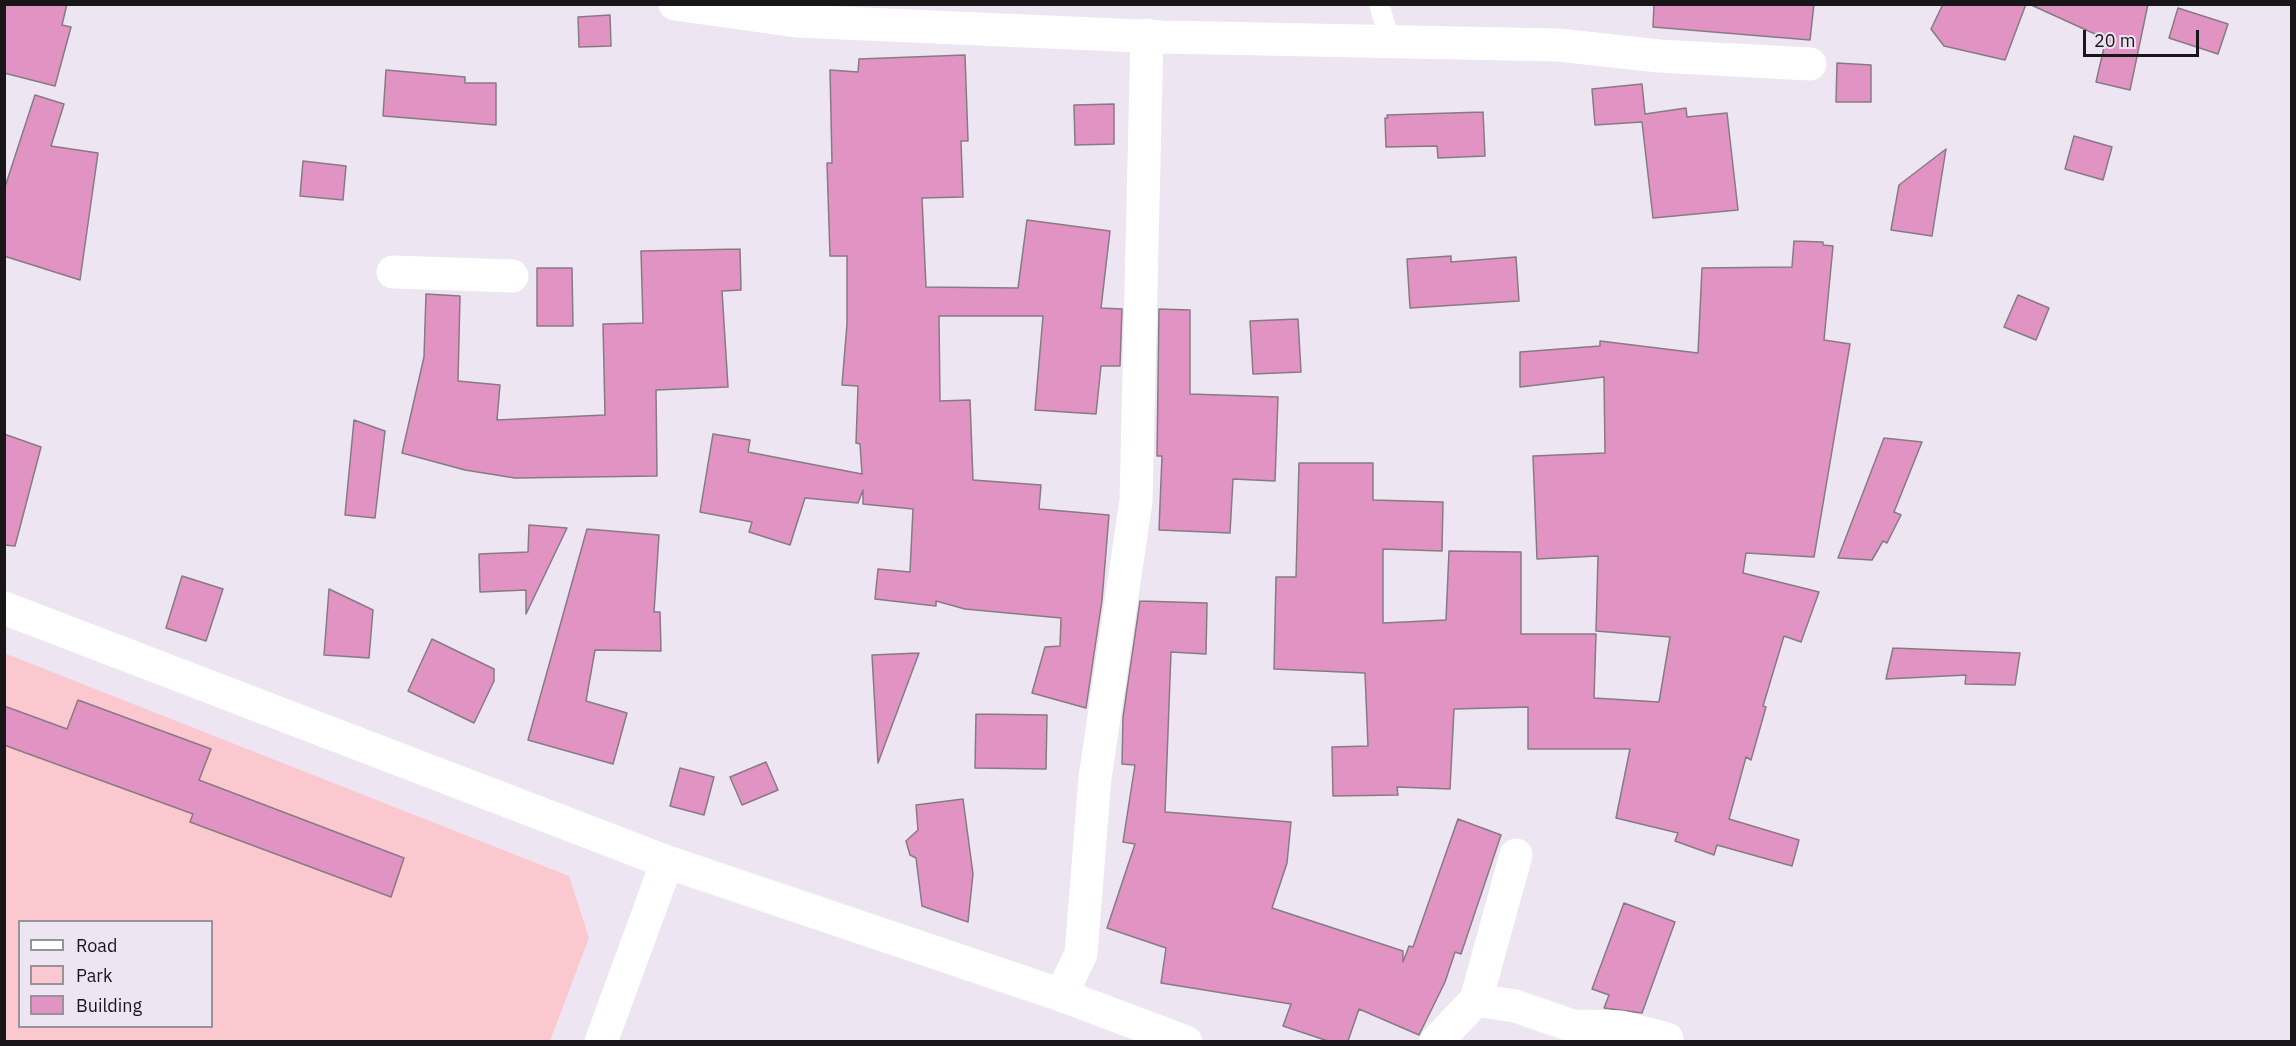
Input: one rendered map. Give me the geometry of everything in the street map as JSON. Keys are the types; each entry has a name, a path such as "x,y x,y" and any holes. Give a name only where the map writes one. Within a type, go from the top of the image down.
{"street":[{"path":"675,4 796,21 1147,35 1558,45 1659,56 1810,64"},
{"path":"1061,994 1081,954 1095,778 1136,501 1147,35"},
{"path":"393,272 512,276"},
{"path":"4,608 667,862 1061,994 1186,1041"},
{"path":"1436,1041 1476,1000 1516,855"},
{"path":"601,1041 667,862"},
{"path":"1476,1000 1515,1006 1574,1026 1621,1027 1667,1039"}],"lane":[{"path":"1379,4 1390,41"}],"green space":[{"path":"4,653 569,876 589,938 550,1041 5,1041"}],"building":[{"path":"4,4 67,4 62,25 71,27 55,86 4,73"},
{"path":"1654,4 1814,4 1810,40 1653,27"},
{"path":"1943,4 2026,4 2005,60 1944,46 1931,29"},
{"path":"2029,4 2148,4 2130,90 2096,82 2106,39"},
{"path":"2178,8 2228,24 2218,54 2169,38"},
{"path":"610,15 611,46 579,47 578,17"},
{"path":"965,55 968,141 961,141 963,197 922,198 926,287 1018,288 1027,220 1110,231 1101,308 1122,309 1120,366 1101,366 1096,414 1035,410 1043,316 939,316 940,401 970,400 973,480 1041,485 1039,509 1109,515 1102,600 1086,708 1032,693 1045,647 1060,646 1061,618 965,609 936,601 936,606 875,599 878,569 910,572 913,509 863,504 863,490 858,503 805,498 790,545 749,532 752,522 700,512 713,434 750,440 748,452 862,474 860,444 856,443 858,386 842,385 847,324 847,256 830,256 827,163 832,163 830,70 858,72 859,59"},
{"path":"1837,63 1871,65 1871,102 1836,102"},
{"path":"386,70 465,77 465,83 496,83 496,125 383,116"},
{"path":"1642,84 1645,114 1686,108 1687,117 1727,113 1738,210 1653,218 1642,122 1595,125 1592,89"},
{"path":"35,95 64,104 51,146 98,153 80,280 4,256 4,190"},
{"path":"1114,104 1114,144 1075,145 1074,105"},
{"path":"1483,112 1485,156 1438,158 1437,146 1386,147 1385,118 1388,118 1387,115"},
{"path":"2074,136 2112,147 2103,180 2065,169"},
{"path":"1946,149 1932,236 1891,230 1899,185"},
{"path":"303,161 346,166 343,200 300,196"},
{"path":"1794,241 1823,242 1823,245 1833,246 1824,340 1850,344 1814,557 1746,553 1743,573 1819,592 1801,642 1784,636 1763,706 1766,707 1751,760 1746,757 1729,819 1799,840 1792,866 1717,845 1714,855 1675,841 1678,833 1616,818 1630,749 1528,749 1528,707 1454,709 1450,789 1397,787 1398,795 1333,796 1332,747 1368,746 1365,673 1274,669 1276,577 1296,577 1299,463 1373,463 1373,500 1443,502 1442,551 1383,549 1383,623 1446,620 1449,551 1521,552 1521,634 1596,634 1594,698 1659,702 1670,637 1596,631 1598,556 1537,559 1533,456 1605,453 1604,377 1520,387 1520,352 1600,346 1600,341 1698,353 1702,268 1792,267"},
{"path":"740,249 741,290 722,291 728,387 656,390 657,476 515,478 465,470 402,453 424,357 426,294 460,296 458,381 500,385 497,420 605,415 603,324 643,323 641,251"},
{"path":"1451,256 1451,262 1516,257 1519,301 1410,308 1407,259"},
{"path":"537,268 572,268 573,326 537,326"},
{"path":"2018,295 2049,308 2036,340 2004,327"},
{"path":"1159,309 1190,310 1190,394 1278,397 1275,481 1233,479 1230,533 1159,530 1162,456 1157,456"},
{"path":"1298,319 1301,372 1253,374 1250,321"},
{"path":"354,420 385,431 375,518 345,515"},
{"path":"4,434 41,447 15,546 4,545"},
{"path":"1884,438 1922,442 1894,512 1901,515 1887,543 1883,541 1872,560 1838,558"},
{"path":"529,525 567,528 526,614 526,590 480,592 479,554 528,552"},
{"path":"587,529 659,535 654,612 660,612 661,651 595,650 586,701 627,713 613,764 528,740"},
{"path":"182,576 223,589 206,641 166,628"},
{"path":"329,589 373,610 369,658 324,655"},
{"path":"1140,601 1207,603 1206,654 1171,652 1165,812 1291,822 1287,863 1272,908 1403,951 1403,962 1409,946 1413,947 1458,819 1501,835 1461,954 1455,952 1445,982 1419,1035 1359,1009 1348,1041 1328,1041 1283,1026 1291,1004 1161,983 1166,948 1107,928 1135,844 1123,842 1135,765 1122,764 1123,717"},
{"path":"432,639 494,669 494,681 474,723 408,691"},
{"path":"1893,648 2020,653 2015,685 1965,684 1966,675 1886,679"},
{"path":"919,653 878,763 872,655"},
{"path":"78,700 211,749 199,780 404,858 391,897 190,822 193,814 4,745 4,706 67,729"},
{"path":"976,714 1047,715 1046,769 975,768"},
{"path":"766,762 778,790 742,805 730,777"},
{"path":"680,768 714,777 704,815 670,806"},
{"path":"963,799 973,874 968,922 922,906 916,858 910,855 906,841 918,830 916,805"},
{"path":"1624,903 1675,922 1642,1013 1604,1008 1609,995 1592,989"}]}
